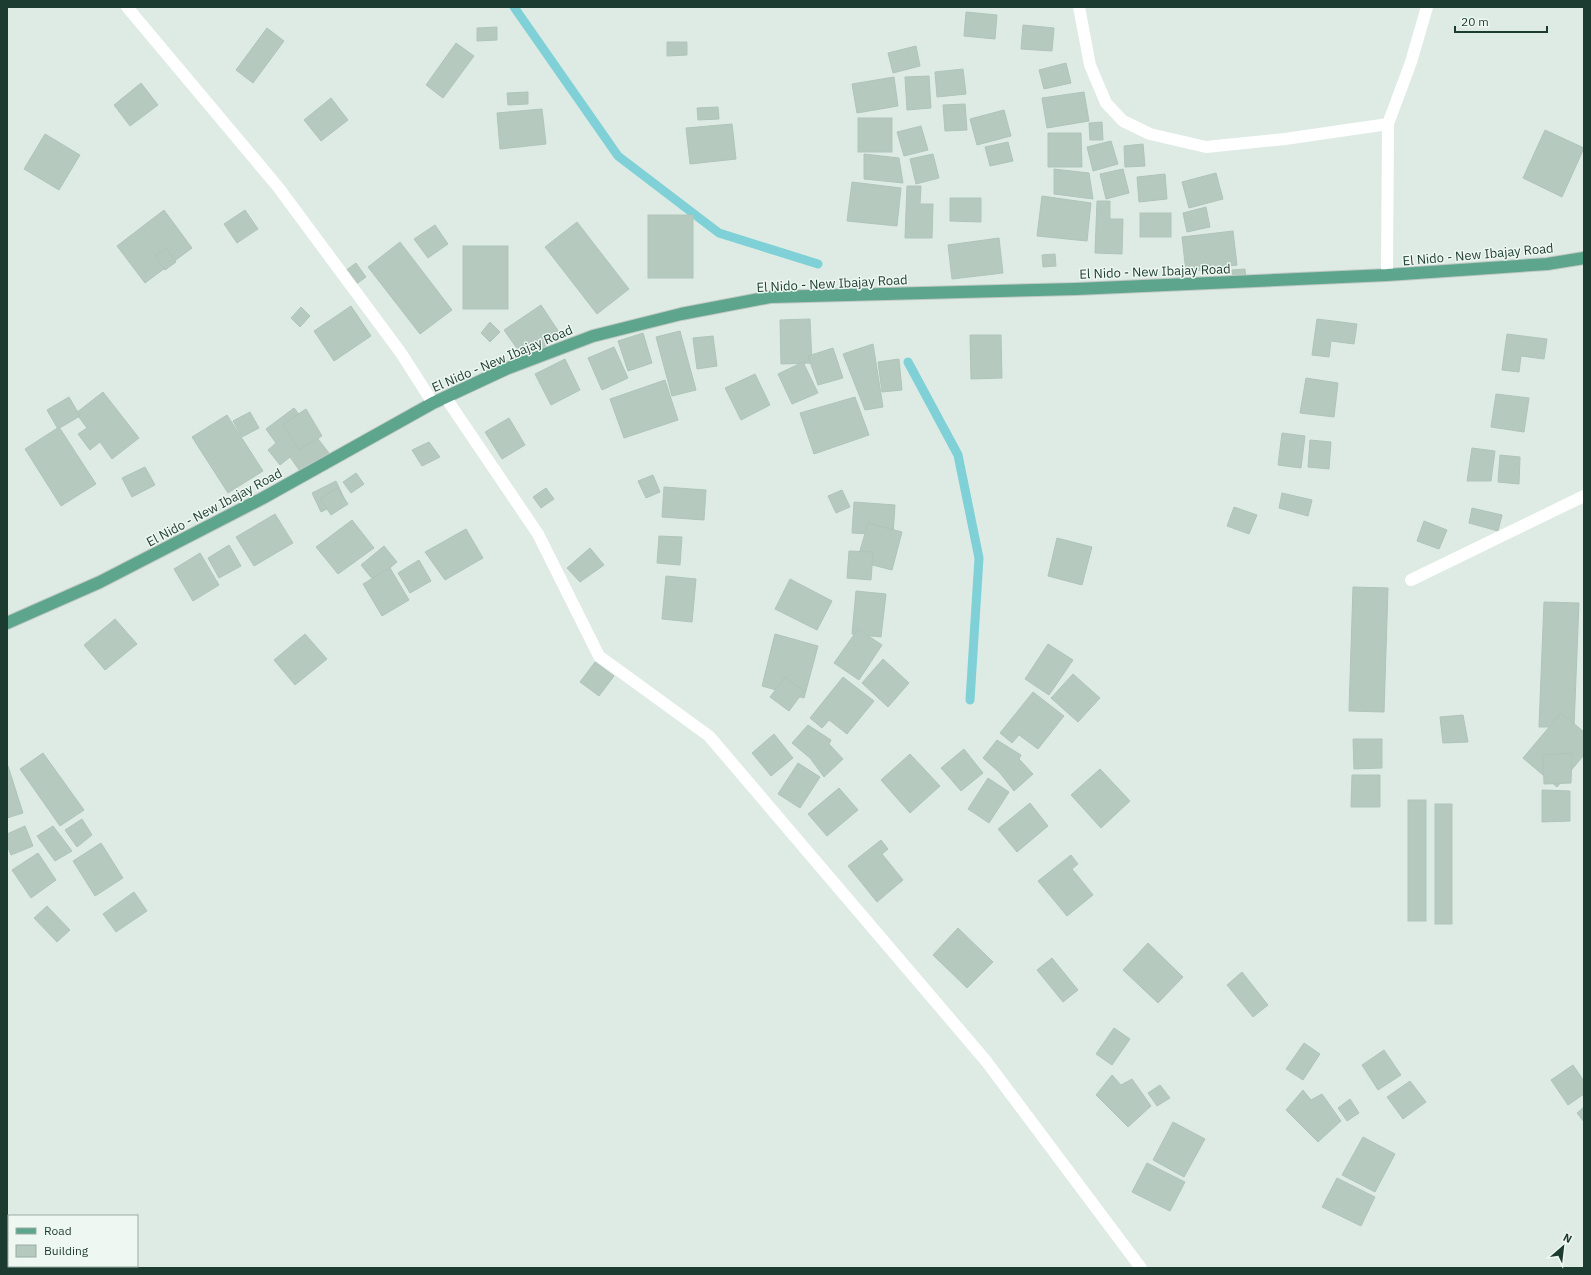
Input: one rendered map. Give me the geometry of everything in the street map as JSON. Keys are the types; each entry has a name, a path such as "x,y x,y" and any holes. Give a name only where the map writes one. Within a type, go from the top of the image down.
{"main road":[{"name":"El Nido - New Ibajay Road","path":"7,623 100,582 263,498 433,403 506,369 593,336 681,314 770,297 1076,289 1387,275 1547,264 1584,258"}],"street":[{"path":"127,7 278,187 401,353 433,403"},
{"path":"1079,7 1090,65 1106,103 1123,121 1150,134 1206,147 1285,139 1388,124"},
{"path":"1387,275 1388,124 1411,62 1427,7"},
{"path":"446,398 538,534 599,656 709,736 986,1062 1141,1268"},
{"path":"1411,580 1584,496"}],"building":[{"path":"966,12 997,15 995,39 964,36"},
{"path":"1023,25 1054,28 1052,51 1021,49"},
{"path":"497,27 497,40 477,41 477,28"},
{"path":"267,28 284,41 253,83 236,70"},
{"path":"667,42 687,42 687,55 667,56"},
{"path":"456,43 474,56 443,98 426,85"},
{"path":"916,46 920,66 893,73 888,53"},
{"path":"1066,63 1071,83 1044,89 1039,70"},
{"path":"963,69 966,94 937,97 935,72"},
{"path":"929,76 931,108 907,110 905,77"},
{"path":"894,77 898,106 857,113 852,84"},
{"path":"141,83 158,105 130,126 114,105"},
{"path":"528,92 528,104 508,105 507,93"},
{"path":"1084,92 1089,121 1047,128 1042,98"},
{"path":"331,98 348,120 321,141 304,120"},
{"path":"965,104 967,130 945,131 943,105"},
{"path":"718,107 719,119 698,120 697,108"},
{"path":"542,109 546,144 500,149 497,113"},
{"path":"1004,110 1011,136 977,145 970,119"},
{"path":"858,118 892,118 892,152 858,152"},
{"path":"1102,122 1103,140 1090,140 1089,123"},
{"path":"732,124 736,159 690,164 686,128"},
{"path":"921,126 928,150 904,156 897,132"},
{"path":"1545,130 1584,148 1562,197 1523,178"},
{"path":"1048,133 1081,133 1082,167 1048,167"},
{"path":"45,134 80,155 59,190 24,169"},
{"path":"1111,141 1118,164 1093,171 1087,147"},
{"path":"1008,142 1013,161 990,166 985,147"},
{"path":"1143,144 1145,166 1125,167 1124,146"},
{"path":"864,154 899,158 903,183 864,179"},
{"path":"933,154 939,178 916,184 910,159"},
{"path":"1054,169 1089,173 1093,199 1054,194"},
{"path":"1123,169 1129,193 1106,199 1100,174"},
{"path":"1216,173 1223,199 1189,208 1182,182"},
{"path":"1165,174 1167,199 1139,202 1137,177"},
{"path":"852,182 901,188 897,226 847,221"},
{"path":"907,186 921,186 920,204 933,204 932,238 905,238"},
{"path":"1042,196 1091,203 1087,241 1037,236"},
{"path":"950,198 981,198 981,222 950,221"},
{"path":"1097,201 1110,201 1110,219 1123,219 1122,254 1095,253"},
{"path":"1206,207 1210,227 1187,232 1183,213"},
{"path":"164,210 192,248 145,283 117,246"},
{"path":"245,210 258,229 237,243 224,224"},
{"path":"1140,213 1171,213 1171,237 1140,237"},
{"path":"648,215 693,215 693,278 648,278"},
{"path":"577,222 629,289 597,314 545,247"},
{"path":"435,225 448,244 428,258 414,239"},
{"path":"1233,231 1237,265 1186,272 1182,237"},
{"path":"999,238 1003,273 952,279 948,245"},
{"path":"400,242 452,310 420,334 368,267"},
{"path":"463,246 508,246 508,309 463,309"},
{"path":"166,248 176,262 165,270 155,256"},
{"path":"1055,254 1056,266 1043,267 1042,255"},
{"path":"356,263 366,277 355,285 345,271"},
{"path":"1245,269 1246,281 1233,282 1232,270"},
{"path":"541,305 561,335 525,360 504,330"},
{"path":"351,306 371,336 334,361 314,331"},
{"path":"301,307 310,316 300,327 291,318"},
{"path":"810,319 812,363 781,364 780,320"},
{"path":"1317,319 1357,324 1354,344 1331,341 1329,357 1312,355"},
{"path":"490,322 500,332 490,342 481,333"},
{"path":"680,331 696,390 672,396 656,337"},
{"path":"643,333 652,363 628,371 618,341"},
{"path":"1507,334 1547,339 1544,359 1521,356 1519,372 1502,370"},
{"path":"970,335 1001,335 1002,378 971,379"},
{"path":"713,336 717,366 697,369 693,338"},
{"path":"873,344 883,407 865,410 843,354"},
{"path":"614,347 628,378 602,390 588,358"},
{"path":"833,348 843,378 818,385 808,356"},
{"path":"565,359 580,390 551,405 535,374"},
{"path":"899,359 902,390 882,392 878,362"},
{"path":"803,362 818,393 792,404 778,374"},
{"path":"755,374 770,405 741,420 725,388"},
{"path":"1306,378 1338,383 1334,417 1300,413"},
{"path":"665,380 678,420 624,438 610,399"},
{"path":"103,392 139,438 112,459 100,442 90,450 78,434 87,428 76,413"},
{"path":"1496,394 1529,398 1524,432 1491,427"},
{"path":"69,397 80,416 58,429 47,410"},
{"path":"855,397 869,435 814,454 800,413"},
{"path":"294,408 329,453 302,474 290,457 280,465 268,450 276,443 266,429"},
{"path":"306,409 322,436 299,450 283,424"},
{"path":"250,412 259,428 242,437 233,421"},
{"path":"227,415 263,471 228,493 192,437"},
{"path":"509,418 525,445 502,459 485,432"},
{"path":"59,427 96,484 61,506 25,449"},
{"path":"1282,433 1305,436 1301,468 1278,465"},
{"path":"1310,440 1331,442 1329,469 1308,467"},
{"path":"429,442 440,457 422,466 412,450"},
{"path":"1472,448 1495,451 1491,481 1467,481"},
{"path":"1500,455 1520,457 1519,484 1498,482"},
{"path":"145,467 155,485 132,497 122,478"},
{"path":"356,473 364,484 351,493 343,482"},
{"path":"653,475 660,492 646,498 638,481"},
{"path":"336,481 345,500 321,512 312,493"},
{"path":"664,487 706,490 704,520 662,517"},
{"path":"337,488 348,504 331,515 320,499"},
{"path":"546,488 554,499 541,508 533,497"},
{"path":"842,490 850,507 836,513 828,496"},
{"path":"1282,493 1312,500 1308,516 1279,508"},
{"path":"854,502 895,505 893,535 852,533"},
{"path":"1234,507 1257,515 1249,534 1227,526"},
{"path":"1472,508 1502,515 1498,531 1469,523"},
{"path":"275,514 293,543 254,566 236,537"},
{"path":"352,520 374,548 338,574 316,547"},
{"path":"1424,521 1447,530 1439,549 1417,541"},
{"path":"868,523 902,532 892,570 857,561"},
{"path":"466,529 483,558 445,580 425,552"},
{"path":"659,536 682,537 680,565 657,563"},
{"path":"1057,538 1092,547 1082,585 1048,576"},
{"path":"229,545 241,566 219,578 208,558"},
{"path":"384,546 397,562 374,581 361,565"},
{"path":"590,548 604,565 580,582 567,568"},
{"path":"849,551 873,552 871,580 847,578"},
{"path":"200,553 219,585 193,601 174,569"},
{"path":"419,560 431,581 410,593 398,573"},
{"path":"390,568 409,600 382,616 363,584"},
{"path":"666,576 696,579 692,622 662,619"},
{"path":"790,579 832,601 817,630 775,609"},
{"path":"1353,587 1388,588 1384,712 1349,711"},
{"path":"856,591 886,594 881,637 852,634"},
{"path":"1544,602 1579,603 1574,727 1539,727"},
{"path":"115,619 137,644 105,670 84,645"},
{"path":"858,629 882,645 859,680 834,663"},
{"path":"305,634 327,659 295,685 274,660"},
{"path":"775,634 818,646 804,698 762,686"},
{"path":"1048,644 1073,660 1049,695 1025,679"},
{"path":"883,659 909,683 888,707 862,683"},
{"path":"595,662 614,676 599,696 580,682"},
{"path":"1073,674 1100,698 1078,722 1051,698"},
{"path":"785,677 804,691 789,711 770,697"},
{"path":"843,677 874,701 847,734 829,720 822,728 810,718"},
{"path":"1033,692 1064,716 1038,749 1019,735 1012,743 1000,733"},
{"path":"1561,713 1584,732 1584,755 1557,787 1523,758"},
{"path":"1463,715 1468,742 1443,743 1440,717"},
{"path":"808,725 831,740 829,744 843,759 824,777 810,758 792,743"},
{"path":"774,734 793,758 771,776 752,753"},
{"path":"1353,739 1382,739 1382,768 1354,769"},
{"path":"997,740 1021,755 1019,759 1033,774 1014,791 1000,773 983,758"},
{"path":"964,749 983,773 961,791 941,768"},
{"path":"43,753 84,810 60,826 20,769"},
{"path":"1572,753 1571,783 1544,784 1543,755"},
{"path":"910,754 940,786 910,813 881,780"},
{"path":"798,763 820,777 800,808 778,794"},
{"path":"7,766 23,813 7,818"},
{"path":"1100,769 1130,801 1101,828 1071,795"},
{"path":"1352,775 1380,775 1380,807 1351,807"},
{"path":"988,778 1009,792 989,823 968,809"},
{"path":"839,788 858,810 827,836 808,814"},
{"path":"1542,790 1570,791 1570,821 1542,822"},
{"path":"1408,800 1426,800 1426,921 1408,921"},
{"path":"1030,803 1048,826 1017,852 998,829"},
{"path":"1435,804 1452,804 1452,924 1435,924"},
{"path":"82,819 92,835 77,847 65,830"},
{"path":"25,826 33,846 11,855 7,845 7,834"},
{"path":"53,826 72,851 55,861 37,836"},
{"path":"881,840 888,849 882,854 903,880 877,902 848,866"},
{"path":"101,843 123,878 95,896 73,861"},
{"path":"38,853 56,880 31,898 12,870"},
{"path":"1071,855 1078,864 1072,869 1093,895 1067,916 1038,881"},
{"path":"134,892 147,911 116,932 103,914"},
{"path":"47,906 70,930 57,942 34,918"},
{"path":"958,928 993,962 967,988 933,955"},
{"path":"1148,943 1183,977 1158,1003 1123,970"},
{"path":"1052,958 1078,990 1063,1002 1037,970"},
{"path":"1242,972 1268,1005 1253,1017 1227,985"},
{"path":"1114,1028 1130,1039 1112,1065 1096,1054"},
{"path":"1304,1043 1320,1054 1303,1080 1286,1069"},
{"path":"1384,1050 1401,1075 1378,1090 1362,1065"},
{"path":"1573,1065 1584,1081 1584,1094 1568,1105 1551,1080"},
{"path":"1112,1075 1121,1085 1132,1079 1151,1106 1128,1127 1096,1095"},
{"path":"1410,1081 1426,1102 1403,1119 1387,1097"},
{"path":"1160,1085 1170,1098 1157,1106 1148,1093"},
{"path":"1303,1090 1311,1100 1322,1094 1341,1121 1318,1142 1286,1110"},
{"path":"1350,1099 1359,1113 1347,1121 1338,1108"},
{"path":"1584,1107 1584,1122 1577,1113"},
{"path":"1173,1122 1205,1139 1184,1177 1153,1160"},
{"path":"1363,1137 1395,1154 1375,1192 1342,1175"},
{"path":"1147,1163 1185,1182 1170,1211 1132,1192"},
{"path":"1337,1178 1375,1197 1361,1226 1322,1207"}],"waterway":[{"path":"514,7 618,156 719,233 818,264"},
{"path":"908,362 958,455 979,558 970,700"}]}
